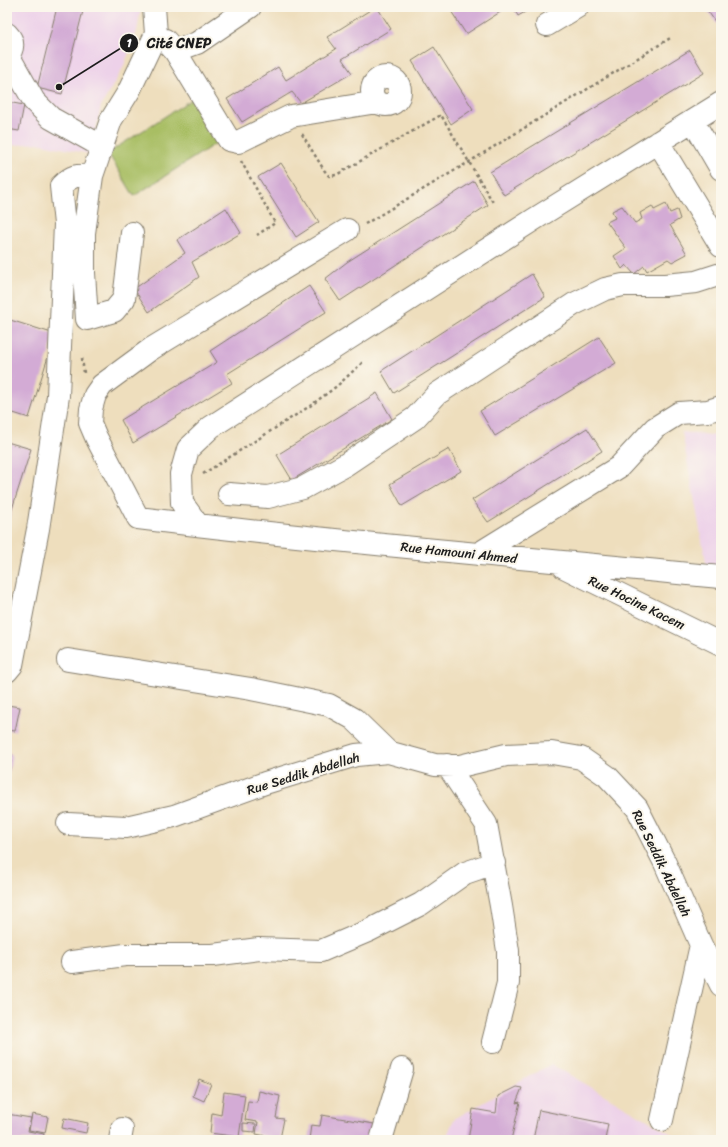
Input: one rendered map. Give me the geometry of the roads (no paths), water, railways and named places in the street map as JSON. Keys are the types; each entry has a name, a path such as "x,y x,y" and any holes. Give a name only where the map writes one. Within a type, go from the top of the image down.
{"street":[{"path":"132,233 124,299 114,311 87,319 84,273 84,233 92,176 111,120 129,90 156,34 154,7"},
{"path":"175,51 197,43 250,7"},
{"path":"547,25 577,7"},
{"path":"156,34 167,41 175,51 229,140 238,142 291,116 377,102"},
{"path":"7,48 34,101 51,118 102,146"},
{"path":"198,525 182,503 181,474 188,449 211,427 533,220 721,103"},
{"path":"693,121 721,169"},
{"path":"658,142 721,246"},
{"path":"7,671 12,665 38,529 58,396 65,224 61,186 70,177 79,175 92,176"},
{"name":"Rue Hamouni Ahmed","path":"347,230 151,349 102,385 95,395 91,409 90,423 138,518 478,554 721,577"},
{"path":"229,494 268,497 303,488 345,465 415,418 437,394 574,304 605,289 623,285 665,285 696,282 721,274"},
{"path":"478,554 619,467 655,428 679,413 721,407"},
{"name":"Rue Hocine Kacem","path":"552,561 721,644"},
{"path":"68,660 250,689 329,705 354,720 388,752"},
{"name":"Rue Seddik Abdellah","path":"68,824 126,827 174,816 265,783 356,755 388,752 435,765 460,766 506,755 552,753 581,758 607,776 637,808 665,863 701,945 721,985"},
{"path":"448,765 486,824 494,863 508,950 508,983 493,1042"},
{"path":"72,962 125,955 213,955 259,949 320,951 368,931 420,904 465,873 494,863"},
{"path":"662,1120 701,945"},
{"path":"381,1140 402,1069"}],"place":[{"name":"Cité CNEP","path":"59,87"}]}
